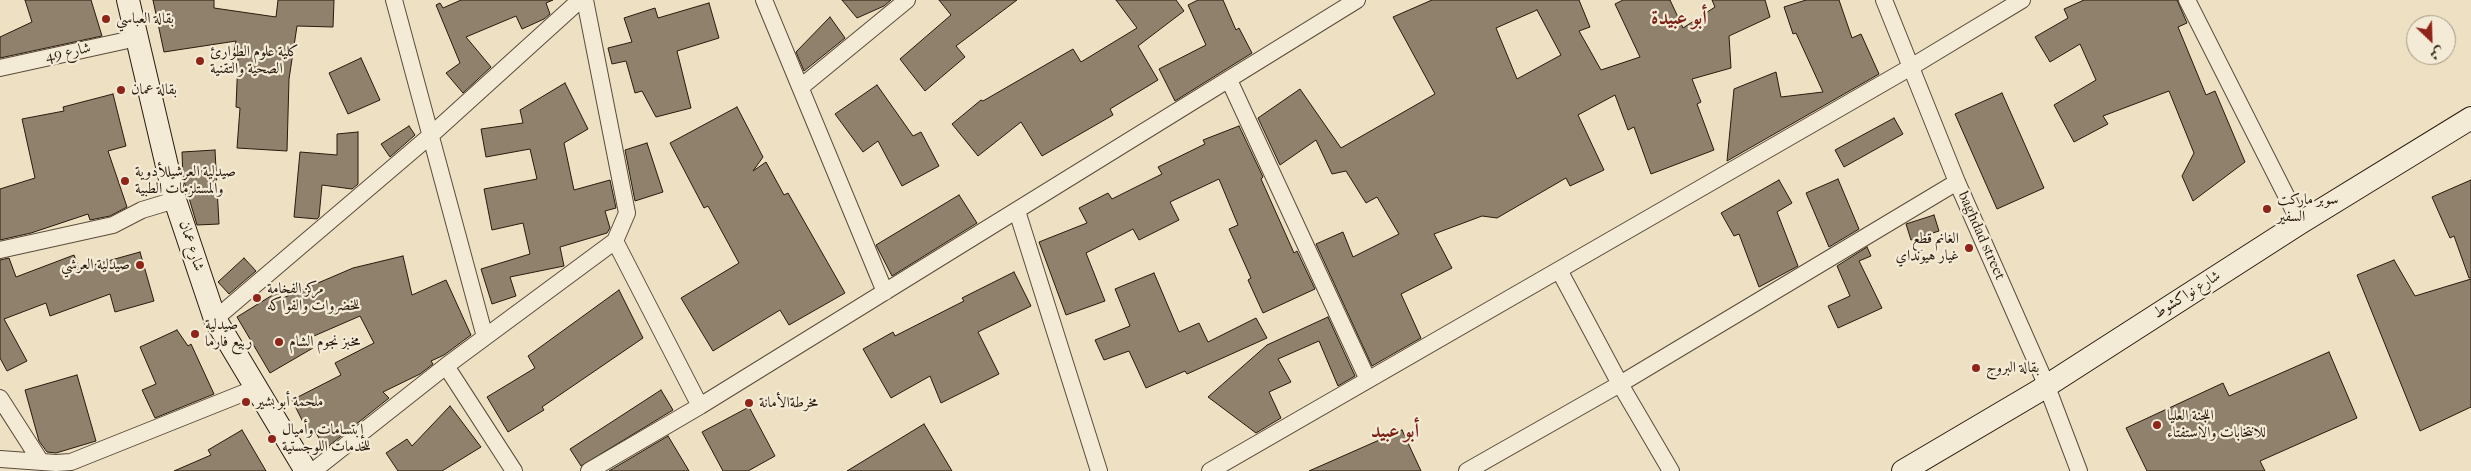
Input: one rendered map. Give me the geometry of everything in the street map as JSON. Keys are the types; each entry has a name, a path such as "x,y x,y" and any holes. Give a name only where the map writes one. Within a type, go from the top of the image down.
{"street":[{"name":"شارع عمان","path":"128,0 175,200 215,319 306,471"},
{"path":"394,0 485,337"},
{"path":"215,319 431,135 580,0"},
{"path":"313,471 446,366 615,241 627,213 585,0"},
{"path":"764,0 885,292"},
{"path":"801,87 907,0"},
{"path":"589,471 700,406 1357,0"},
{"name":"baghdad street","path":"1884,0 1957,182 2046,384 2079,471"},
{"path":"1210,471 1911,67 2022,0"},
{"path":"2187,0 2300,223"},
{"name":"شارع 49","path":"0,68 136,38"},
{"path":"1229,80 1368,380"},
{"name":"شارع نواكشوط","path":"1903,471 2037,392 2046,384 2300,223 2471,118"},
{"path":"1467,471 1620,384 1957,182"},
{"path":"0,250 113,225 142,210 175,200"},
{"path":"1017,211 1099,471"},
{"path":"615,241 700,406"},
{"path":"1559,270 1620,384 1671,471"},
{"path":"446,366 514,471"},
{"path":"0,460 71,462 256,388"},
{"path":"0,398 41,462"}],"building":[{"path":"25,0 91,0 102,36 0,58 0,37 32,22"},
{"path":"153,0 214,0 214,8 276,17 278,0 334,0 333,27 297,26 289,79 287,151 237,148 240,108 236,107 238,58 233,57 236,41 164,52"},
{"path":"461,0 553,0 546,3 550,14 544,19 522,29 516,16 466,37 491,67 463,93 446,73 460,63 436,5 440,3 443,8"},
{"path":"842,0 891,0 884,6 857,18"},
{"path":"939,0 1017,0 956,46 965,57 925,91 900,59 951,15"},
{"path":"1116,0 1176,0 1184,11 1138,46 1158,80 1110,109 1113,115 1042,156 1021,122 978,156 952,124 981,100 983,101 1073,49 1081,62 1137,28"},
{"path":"1198,0 1223,0 1236,30 1239,28 1252,53 1175,101 1159,69 1206,45 1188,5"},
{"path":"1432,0 1579,0 1590,27 1579,31 1601,70 1640,57 1615,4 1623,0 1670,0 1683,28 1715,7 1712,0 1765,0 1770,17 1729,36 1731,68 1692,79 1701,102 1697,104 1714,150 1651,174 1634,127 1628,130 1615,95 1578,115 1604,170 1570,186 1566,178 1497,218 1482,216 1434,234 1452,268 1401,294 1421,338 1372,366 1316,244 1343,232 1353,257 1399,234 1377,197 1366,203 1346,171 1332,174 1316,140 1280,165 1258,118 1300,89 1341,148 1435,94 1393,17","holes":["1537,10 1561,55 1517,79 1496,28"]},
{"path":"1806,0 1839,0 1852,38 1861,34 1879,74 1727,161 1734,89 1776,72 1781,97 1823,92 1796,33 1793,34 1784,7"},
{"path":"2084,0 2177,0 2187,23 2178,27 2206,95 2215,91 2245,162 2193,201 2182,176 2194,153 2169,91 2103,116 2108,124 2074,142 2054,105 2096,80 2080,44 2050,62 2035,37 2068,18 2064,9"},
{"path":"709,3 719,38 677,51 691,108 656,117 642,91 635,93 626,61 612,64 608,48 632,42 624,18 655,8 658,18"},
{"path":"830,17 845,38 804,71 796,52"},
{"path":"361,58 380,100 348,114 329,73"},
{"path":"565,83 588,129 564,143 574,190 610,180 616,208 605,211 610,228 607,233 560,247 564,266 510,277 516,296 492,304 481,269 530,254 523,223 492,230 484,189 537,179 530,149 486,157 481,129 523,123 520,110"},
{"path":"877,85 913,136 921,132 939,166 902,186 878,141 863,152 835,114"},
{"path":"2002,93 2044,188 1997,209 1955,114"},
{"path":"113,94 126,146 108,151 127,207 110,216 90,220 88,214 31,233 0,240 0,189 35,178 22,119 64,111 63,107"},
{"path":"737,107 763,157 753,171 766,162 784,195 788,193 845,293 789,325 780,310 713,351 681,298 739,263 708,206 704,208 670,143"},
{"path":"1894,118 1903,134 1844,167 1835,150"},
{"path":"409,126 415,135 390,157 381,144"},
{"path":"1239,126 1263,177 1261,179 1294,253 1297,251 1315,289 1263,313 1248,280 1251,278 1229,229 1238,225 1219,179 1170,202 1179,220 1139,240 1133,229 1086,253 1105,301 1066,315 1039,242 1087,223 1079,208 1108,193 1112,199 1162,174 1158,167 1205,144 1203,140"},
{"path":"358,132 358,184 352,189 322,185 319,217 317,219 294,217 300,152 337,155 337,134"},
{"path":"647,143 663,192 635,201 625,150"},
{"path":"215,150 219,224 197,225 183,178 182,152"},
{"path":"1838,179 1859,229 1829,247 1806,193"},
{"path":"1779,180 1792,203 1777,212 1798,266 1759,287 1739,234 1734,236 1721,213"},
{"path":"2471,180 2471,278 2469,278 2454,236 2450,238 2432,197"},
{"path":"959,195 977,223 892,276 876,245"},
{"path":"1934,215 1939,231 1911,240 1906,224"},
{"path":"1867,247 1871,256 1859,261 1882,308 1838,328 1828,306 1850,296 1837,266"},
{"path":"140,252 154,301 115,312 110,294 50,316 46,303 4,319 27,361 7,371 0,358 0,260 9,258 16,277 74,255 79,269"},
{"path":"403,256 412,295 446,280 471,335 444,355 431,361 433,364 420,374 383,392 389,398 325,449 315,431 309,434 292,400 341,375 335,363 374,343 360,316 307,339 313,348 270,373 237,317 279,291 283,298 353,268"},
{"path":"244,258 256,271 229,294 218,282"},
{"path":"2394,260 2415,296 2471,279 2471,407 2420,431 2357,275"},
{"path":"1014,272 1031,306 978,332 999,374 941,403 930,376 891,398 863,349 893,332 895,336 964,301 962,298"},
{"path":"1154,273 1179,332 1199,323 1208,342 1256,318 1267,338 1187,374 1185,371 1146,388 1129,351 1104,360 1095,340 1130,326 1115,289"},
{"path":"619,290 643,338 542,407 544,410 508,432 487,397 535,368 528,356"},
{"path":"1328,317 1355,376 1338,386 1319,341 1278,359 1291,382 1269,392 1281,418 1256,433 1208,397 1267,345"},
{"path":"177,330 188,346 191,344 214,394 155,418 142,390 156,384 140,347"},
{"path":"2329,352 2357,418 2260,461 2265,471 2147,471 2126,428 2223,383 2229,396"},
{"path":"77,375 96,441 56,453 47,452 39,441 25,390"},
{"path":"661,390 673,410 581,466 570,449"},
{"path":"450,406 481,447 442,471 398,471 386,453 407,439 412,446"},
{"path":"749,407 775,456 748,471 723,471 702,432"},
{"path":"924,424 952,471 847,471"},
{"path":"242,430 266,471 174,471 211,455 208,450"},
{"path":"1402,430 1421,471 1309,471"},
{"path":"668,436 689,471 609,471"}],"place":[{"name":"بقالة العباسي","path":"106,19"},
{"name":"كلية علوم الطوارئ الصحية والتقنية","path":"200,61"},
{"name":"بقالة عمان","path":"121,90"},
{"name":"صيدلية العرشيللأدوية والمستلزمات الطبية","path":"125,181"},
{"name":"سوبر ماركت السفير","path":"2267,209"},
{"name":"الغانم قطع غيار هيونداي","path":"1969,248"},
{"name":"صيدلية العرشي","path":"140,265"},
{"name":"مركز الفخامة للخضروات والفواكه","path":"257,298"},
{"name":"صيدلية ربيع فارما","path":"195,334"},
{"name":"مخبز نجوم الشام","path":"279,342"},
{"name":"بقالة البروج","path":"1976,368"},
{"name":"ملحمة أبو بشير","path":"246,402"},
{"name":"مخرطةالأمانة","path":"749,403"},
{"name":"اللجنة العليا للانتخابات والاستفتاء","path":"2157,425"},
{"name":"إبتسامات وأميال للخدمات اللوجستية","path":"272,439"}],"district":[{"name":"أبو عبيدة","path":"1679,19"},
{"name":"أبو عبيد","path":"1395,432"}]}
